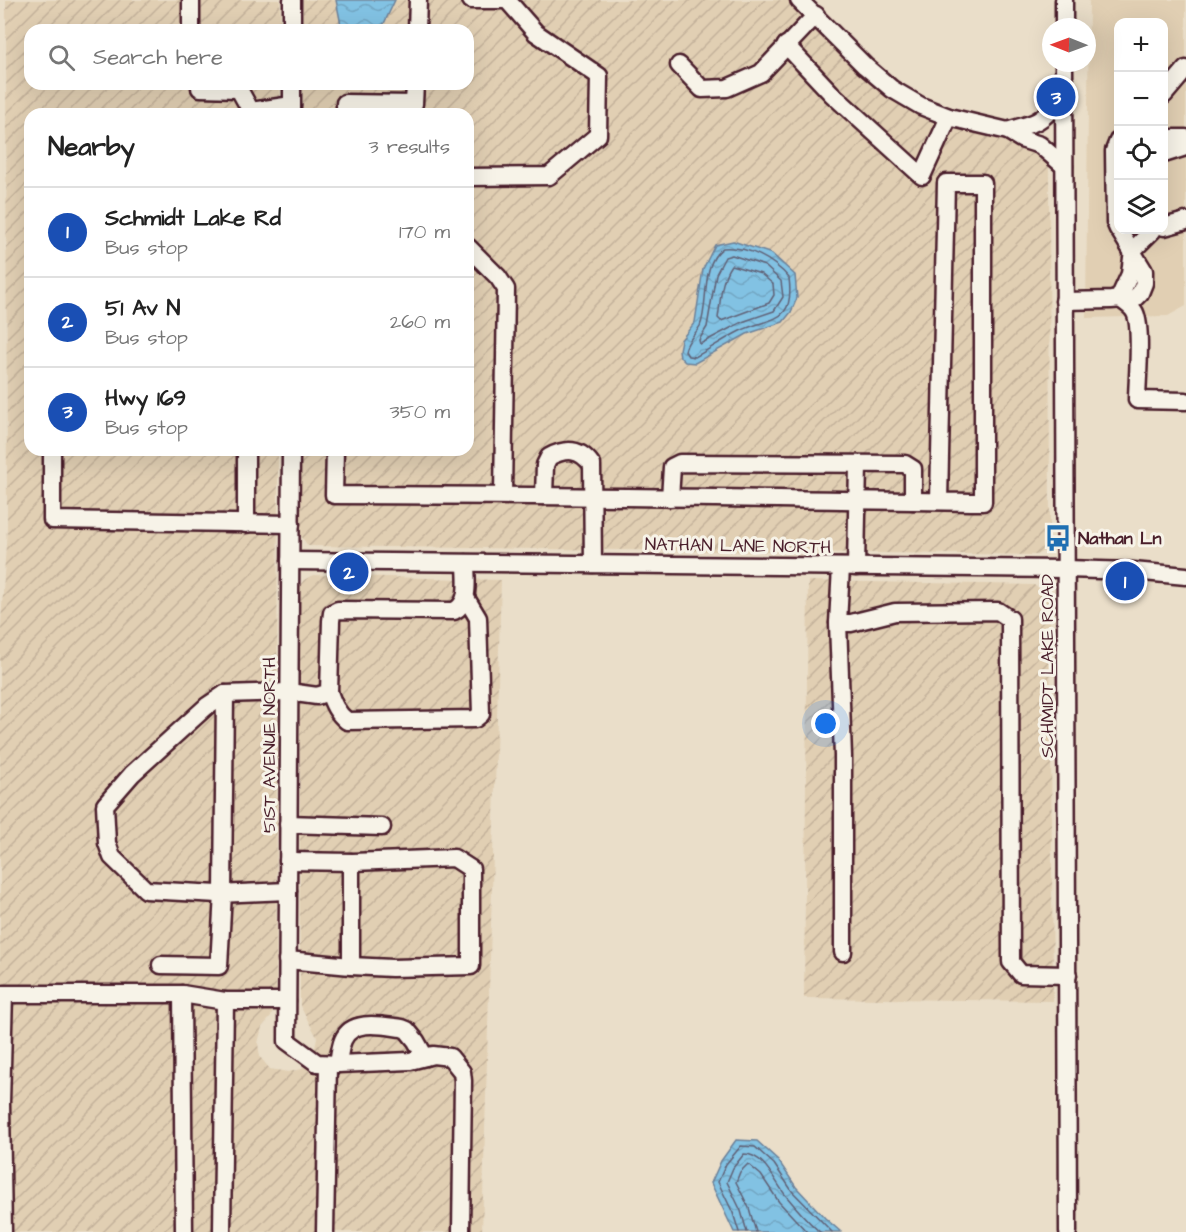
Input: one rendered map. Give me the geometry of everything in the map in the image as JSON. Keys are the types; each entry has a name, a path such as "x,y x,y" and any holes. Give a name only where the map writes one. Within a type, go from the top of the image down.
{"street":[{"path":"191,0 191,24"},
{"path":"292,0 292,24"},
{"path":"417,24 418,0"},
{"path":"471,0 507,0 536,33 599,76 598,135 549,176 474,177"},
{"path":"799,0 865,66 892,89 921,106 949,117 1008,131 1021,139 1040,145 1064,166"},
{"path":"1064,0 1064,18"},
{"path":"679,65 702,89 727,88 761,72 816,15"},
{"path":"786,45 832,94 921,176 949,117"},
{"path":"1168,90 1186,69"},
{"name":"SCHMIDT LAKE ROAD","path":"1064,72 1068,1232"},
{"path":"239,90 248,108"},
{"path":"292,90 292,108"},
{"path":"345,108 345,103 414,104 415,90"},
{"path":"1008,131 1032,124 1044,117 1064,90"},
{"path":"1168,138 1186,138"},
{"path":"1168,153 1186,147"},
{"path":"334,456 334,495 503,495 983,502 983,183 946,183 939,501"},
{"path":"1168,226 1186,221"},
{"path":"1064,301 1135,298 1140,293 1144,283 1144,271 1122,234"},
{"path":"1133,250 1148,234"},
{"path":"474,253 498,277 506,289 503,495"},
{"path":"1119,298 1134,310 1137,319 1139,332 1137,400 1186,401"},
{"path":"544,496 545,465 549,458 557,453 577,451 586,456 592,465 593,564"},
{"path":"52,456 52,520 291,524"},
{"path":"246,456 246,524"},
{"name":"51ST AVENUE NORTH","path":"291,456 287,1041 317,1063 333,1064"},
{"path":"670,498 672,467 680,463 905,464 913,469 913,501"},
{"path":"843,952 843,756 838,623 858,500 858,464"},
{"name":"NATHAN LANE NORTH","path":"290,561 1132,570 1186,576"},
{"path":"466,563 466,598 477,618 479,635 481,714 475,719 347,721 339,715 329,692 332,614 338,610 454,611 460,608 466,598"},
{"path":"838,623 851,623 895,612 998,611 1010,619 1011,962 1021,974 1068,975"},
{"path":"288,891 223,893 146,890 112,857 106,843 105,805 132,774 207,706 225,694 289,692 317,696 329,692"},
{"path":"161,965 219,966 223,893 225,694"},
{"path":"288,824 382,827"},
{"path":"287,960 392,968 471,966 471,869 454,858 351,862 288,861"},
{"path":"351,862 351,966"},
{"path":"3,1232 1,1103 4,994 182,994 225,1001 287,1001"},
{"path":"182,994 184,1232"},
{"path":"222,1232 225,1001"},
{"path":"325,1232 333,1064 343,1040 353,1029 366,1025 402,1028 407,1030 425,1057"},
{"path":"333,1064 410,1061 433,1055 450,1057 462,1072 464,1106 461,1232"}],"shaded area":[{"path":"6,0 280,0 280,24 24,24 24,90 280,90 280,108 24,108 24,456 278,456 276,1000 271,1017 262,1027 258,1043 260,1057 270,1069 288,1072 302,1069 315,1048 317,1037 300,1006 300,585 313,575 501,580 482,1232 0,1232 0,639 7,528"},
{"path":"303,0 789,0 850,63 883,92 918,114 951,127 1037,149 1049,163 1050,541 1047,549 1036,555 308,546 301,536 301,456 474,456 474,108 303,108 303,90 474,90 474,24 303,24"},
{"path":"1089,0 1186,0 1186,306 1168,316 1086,318 1088,72 1096,72 1096,18 1089,18"},
{"path":"808,581 1034,585 1047,594 1050,602 1053,1001 804,998"}],"water":[{"path":"336,0 395,0 384,24 341,24"},
{"path":"733,241 772,254 795,275 797,298 791,312 783,322 747,334 695,363 685,362 680,357 679,350 681,340 695,322 703,269 715,245"},
{"path":"736,1140 757,1141 778,1160 796,1187 841,1232 734,1232 711,1183 721,1161"}],"place":[{"name":"Hwy 169","path":"1056,97"},
{"name":"Nathan Ln","path":"1058,538"},
{"name":"51 Av N","path":"349,572"},
{"name":"Schmidt Lake Rd","path":"1125,581"}]}
